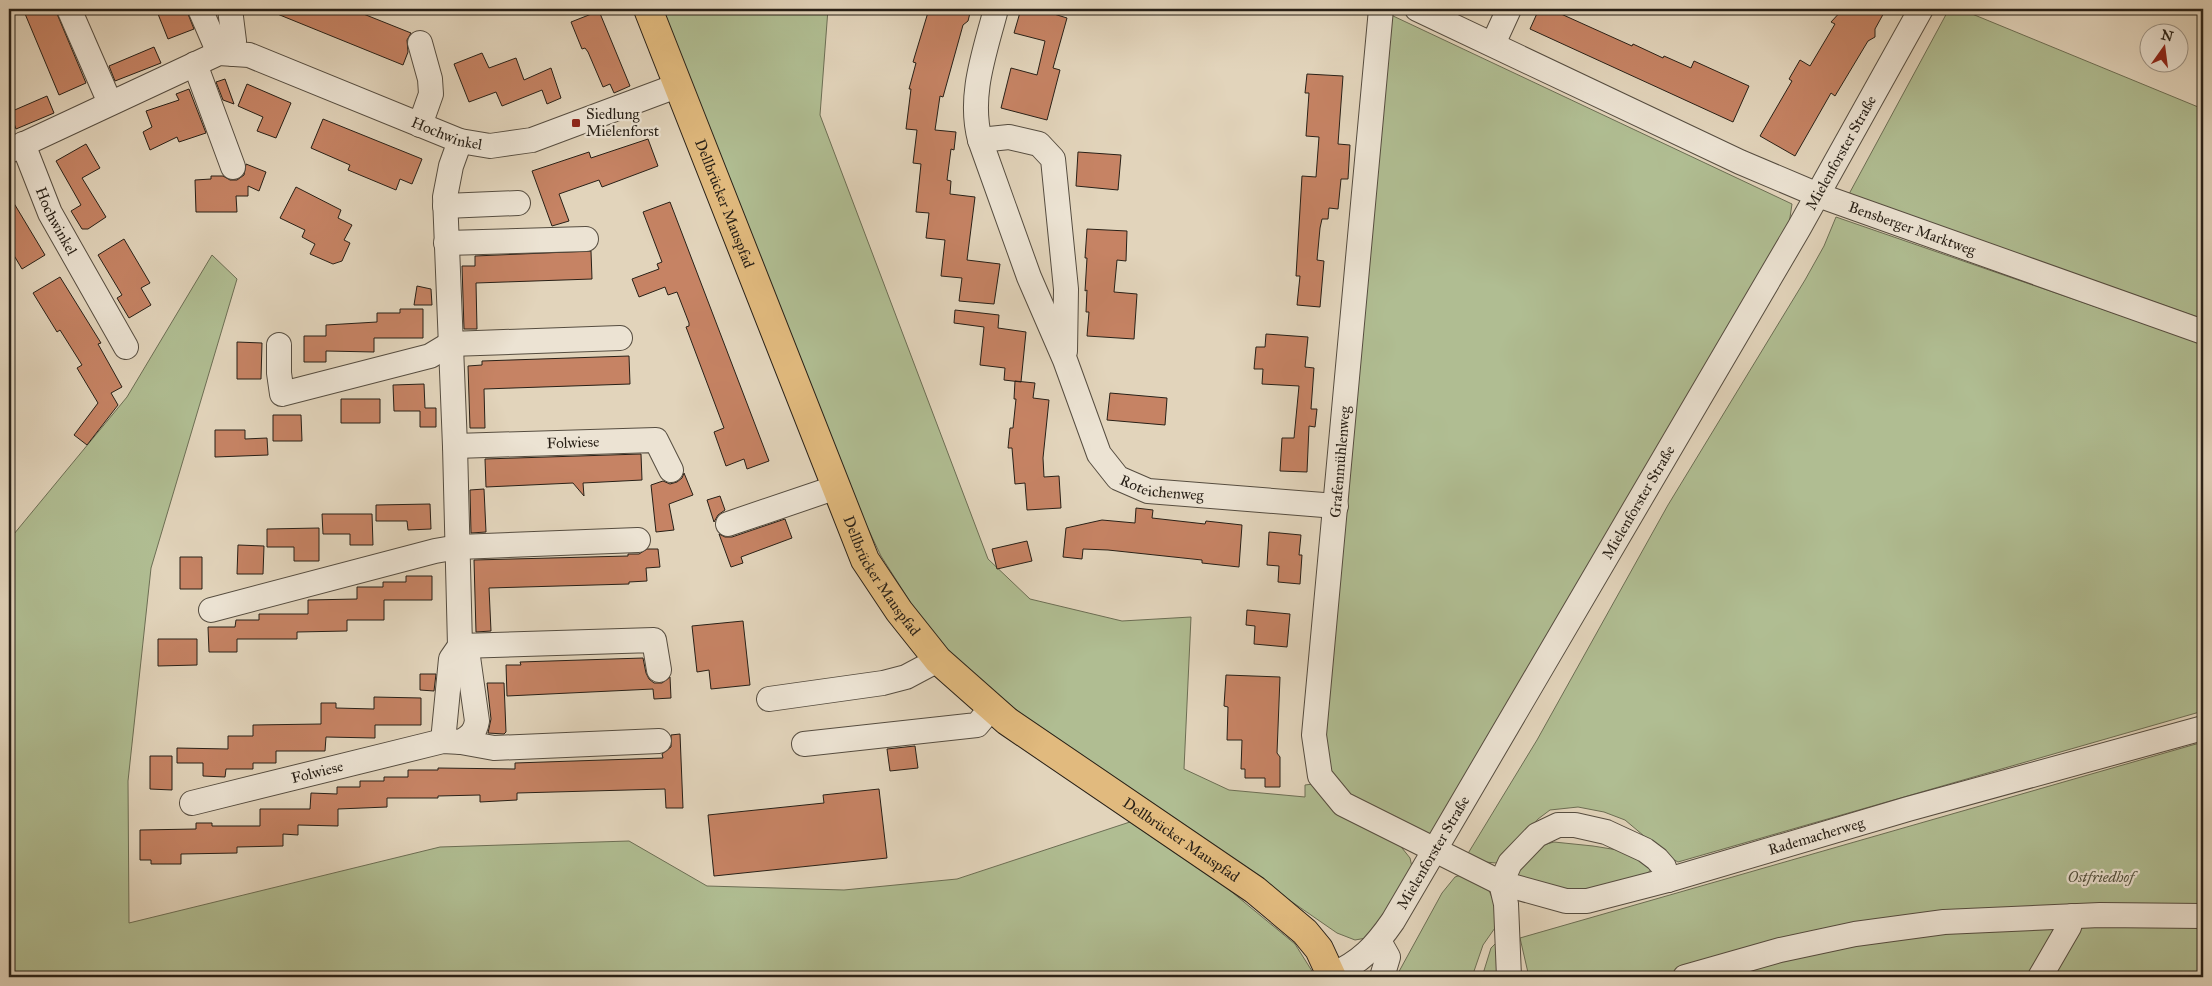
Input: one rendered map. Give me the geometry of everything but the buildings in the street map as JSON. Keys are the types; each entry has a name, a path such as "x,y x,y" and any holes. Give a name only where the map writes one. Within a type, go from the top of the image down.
{"main road":[{"name":"Dellbrücker Mauspfad","path":"648,9 866,560 899,611 938,660 1007,721 1255,890 1305,932 1319,950 1332,976"}],"street":[{"path":"69,9 110,103"},
{"path":"200,9 226,53 234,41 230,9"},
{"name":"Roteichenweg","path":"996,9 981,66 975,102 975,123 1029,277 1065,360 1099,454 1118,478 1148,491 1336,506"},
{"name":"Grafenmühlenweg","path":"1381,9 1314,735 1320,776 1343,804 1434,850"},
{"name":"Bensberger Marktweg","path":"1417,9 1740,162 1818,195 2203,332"},
{"path":"1493,44 1509,9"},
{"name":"Mielenforster Straße","path":"1332,976 1350,967 1379,941 1818,195 1921,9"},
{"path":"420,43 430,79 431,94 420,125"},
{"name":"Hochwinkel","path":"126,347 50,214 16,148 195,64 226,53 249,55 460,141 490,146 532,140 679,85"},
{"path":"195,64 233,167"},
{"name":"Roteichenweg","path":"980,140 1010,137 1039,144 1053,159 1066,288 1065,360"},
{"path":"460,141 451,166 445,206 446,244 455,446 460,646 468,657 477,721 476,729 471,736 452,742 450,659 460,646"},
{"path":"445,206 518,203"},
{"path":"446,244 586,239"},
{"path":"280,345 279,373 282,394 430,356 450,344 620,338"},
{"name":"Folwiese","path":"455,446 656,440 672,470"},
{"path":"728,524 837,488"},
{"path":"211,610 435,551 458,547 638,540"},
{"path":"460,646 654,640 659,670"},
{"path":"769,699 883,683 906,677 938,660"},
{"path":"804,744 977,725 992,707"},
{"name":"Rademacherweg","path":"1434,850 1501,882 1566,901 1587,901 1680,877 1908,809 2203,728"},
{"name":"Folwiese","path":"192,803 452,742 494,748 659,741"},
{"path":"1509,977 1506,904 1501,882 1510,863 1537,835 1558,825 1575,824 1606,832 1645,850 1664,867 1680,877"},
{"path":"2040,977 2069,927 2072,916"},
{"path":"1685,977 1780,950 1855,934 1944,922 2072,916 2203,916"},
{"path":"1379,941 1388,957 1382,977"}],"green space":[{"path":"661,9 828,9 820,115 988,559 1030,599 1122,621 1191,617 1184,769 1229,790 1305,797 1305,785 1321,783 1398,843 1410,858 1412,867 1372,937 1355,940 1337,933 1033,723 960,665 928,630 881,556 861,514"},
{"path":"1949,9 1960,9 2203,109 2203,319 1849,194"},
{"path":"1391,15 1792,204 1789,224 1433,834 1427,838 1372,811 1347,792 1329,769 1324,734"},
{"path":"1836,217 2203,344 2203,711 1678,862 1669,857 1625,820 1604,812 1578,807 1550,810 1538,819 1504,860 1496,863 1464,860 1537,740 1668,505 1805,280 1824,246"},
{"path":"212,255 237,279 151,568 128,781 129,923 440,847 629,841 707,886 844,890 957,879 1142,818 1295,944 1314,977 9,977 9,540 127,397"},
{"name":"Ostfriedhof","path":"2203,742 2203,977 1529,977 1520,938"},
{"path":"1554,842 1630,852 1651,869 1648,873 1570,895 1511,880 1514,869 1543,845"},
{"path":"1464,874 1487,886 1494,902 1497,925 1483,945 1472,977 1396,977 1442,893 1455,877"},
{"path":"1500,939 1504,977 1482,977 1491,948"}],"place":[{"name":"Siedlung Mielenforst","path":"576,123"}]}
